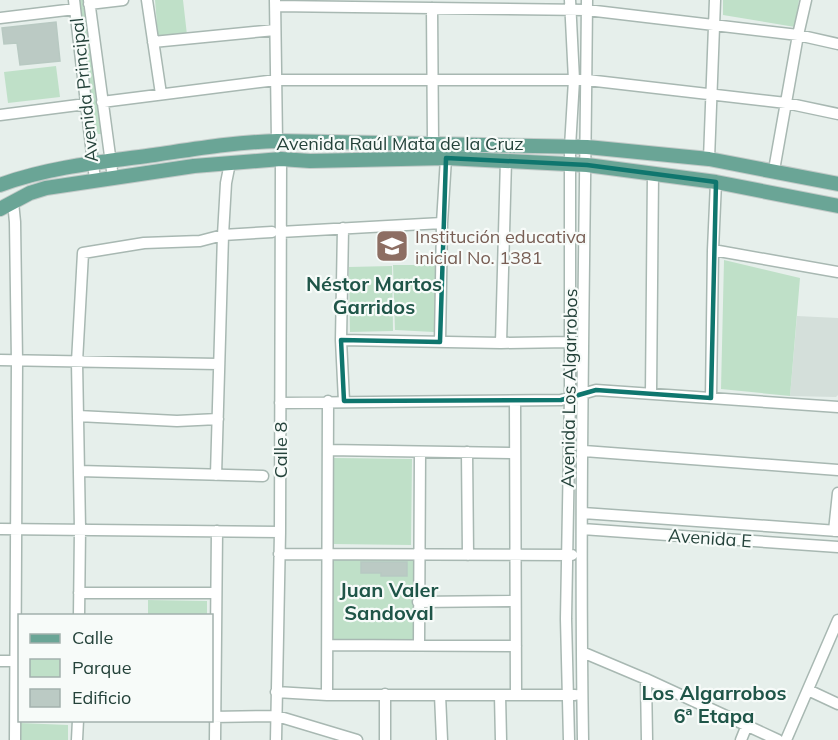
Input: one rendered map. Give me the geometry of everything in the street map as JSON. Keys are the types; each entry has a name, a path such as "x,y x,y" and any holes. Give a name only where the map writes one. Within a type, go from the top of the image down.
{"main road":[{"name":"Avenida Raúl Mata de la Cruz","path":"0,185 30,175 92,163 250,141 433,142 587,147 710,159 838,184"},
{"name":"Avenida Raúl Mata de la Cruz","path":"6,206 30,193 46,188 194,166 281,159 310,161 446,158 587,165 653,173 716,182 838,206"}],"street":[{"path":"89,2 123,0"},
{"path":"147,0 161,94"},
{"path":"710,159 715,0"},
{"path":"774,170 806,0"},
{"name":"Avenida Principal","path":"89,2 113,178"},
{"path":"277,141 275,3 405,4 432,8 505,4 587,5 798,35 838,44"},
{"path":"0,18 74,4"},
{"name":"Avenida Principal","path":"74,4 94,180"},
{"name":"Avenida Los Algarrobos","path":"569,740 567,555 570,396 570,147 574,80 570,5"},
{"name":"Avenida Los Algarrobos","path":"583,740 582,529 587,5"},
{"path":"432,8 433,142"},
{"path":"153,42 275,30"},
{"path":"102,102 276,80 587,80 786,103 838,114"},
{"path":"0,115 86,104"},
{"path":"440,342 442,223 446,158"},
{"name":"Calle 8","path":"276,740 280,532 276,232 281,159"},
{"path":"501,343 506,160"},
{"path":"216,475 223,235 226,183 230,163"},
{"path":"651,393 653,173"},
{"path":"711,398 716,182"},
{"path":"6,206 15,222 17,361 15,528 17,717 15,740"},
{"path":"79,614 80,529 76,362 83,253 144,243 200,241 223,235 442,223"},
{"path":"344,228 341,340 344,400"},
{"path":"713,250 838,272"},
{"path":"341,340 570,342"},
{"path":"0,360 218,364"},
{"path":"279,403 344,400 561,400 596,390 838,407"},
{"path":"327,695 328,401"},
{"path":"516,401 516,694"},
{"path":"78,416 177,421 218,419"},
{"path":"328,450 515,453"},
{"path":"584,451 838,470"},
{"path":"419,645 420,452"},
{"path":"467,452 468,555"},
{"path":"79,471 263,476"},
{"path":"836,531 838,493"},
{"name":"Avenida E","path":"583,513 836,531"},
{"path":"0,529 280,532"},
{"name":"Avenida E","path":"582,529 838,547"},
{"path":"215,740 213,717 217,531"},
{"path":"279,554 582,556"},
{"path":"79,593 215,593"},
{"path":"418,602 515,601"},
{"path":"786,740 835,636 838,620"},
{"path":"328,645 516,646"},
{"path":"582,652 646,678 778,740"},
{"path":"0,661 15,662"},
{"path":"646,678 647,740"},
{"path":"808,690 838,704"},
{"path":"276,692 327,695 582,695"},
{"path":"385,694 386,740"},
{"path":"440,695 442,740"},
{"path":"500,695 501,740"},
{"path":"213,717 277,716 357,740"},
{"path":"77,740 78,722"},
{"path":"741,740 747,725"}],"highlighted area":[{"path":"446,158 587,165 716,182 711,398 596,390 561,400 344,401 341,340 440,342"}],"shaded area":[{"path":"797,316 838,318 838,395 836,397 790,396"}],"green space":[{"path":"77,0 86,0 101,134 95,134"},
{"path":"155,0 183,0 187,35 158,37"},
{"path":"723,0 799,0 795,27 723,15"},
{"path":"56,66 60,97 8,103 4,72"},
{"path":"724,260 800,278 790,396 721,389"},
{"path":"393,265 436,265 434,332 395,330"},
{"path":"392,266 393,331 350,332 349,267"},
{"path":"334,458 412,459 411,545 334,544"},
{"path":"333,557 413,558 413,640 332,640"},
{"path":"148,600 207,601 207,614 148,614"},
{"path":"20,723 68,725 68,740 20,740"}],"building":[{"path":"56,22 60,61 20,65 17,43 4,44 2,28"},
{"path":"361,562 407,562 407,576 361,573"}],"place":[{"name":"Institución educativa inicial No. 1381","path":"392,246"}],"district":[{"name":"Néstor Martos Garridos","path":"374,294"},
{"name":"Juan Valer Sandoval","path":"389,600"},
{"name":"Los Algarrobos 6ª Etapa","path":"714,704"}]}
